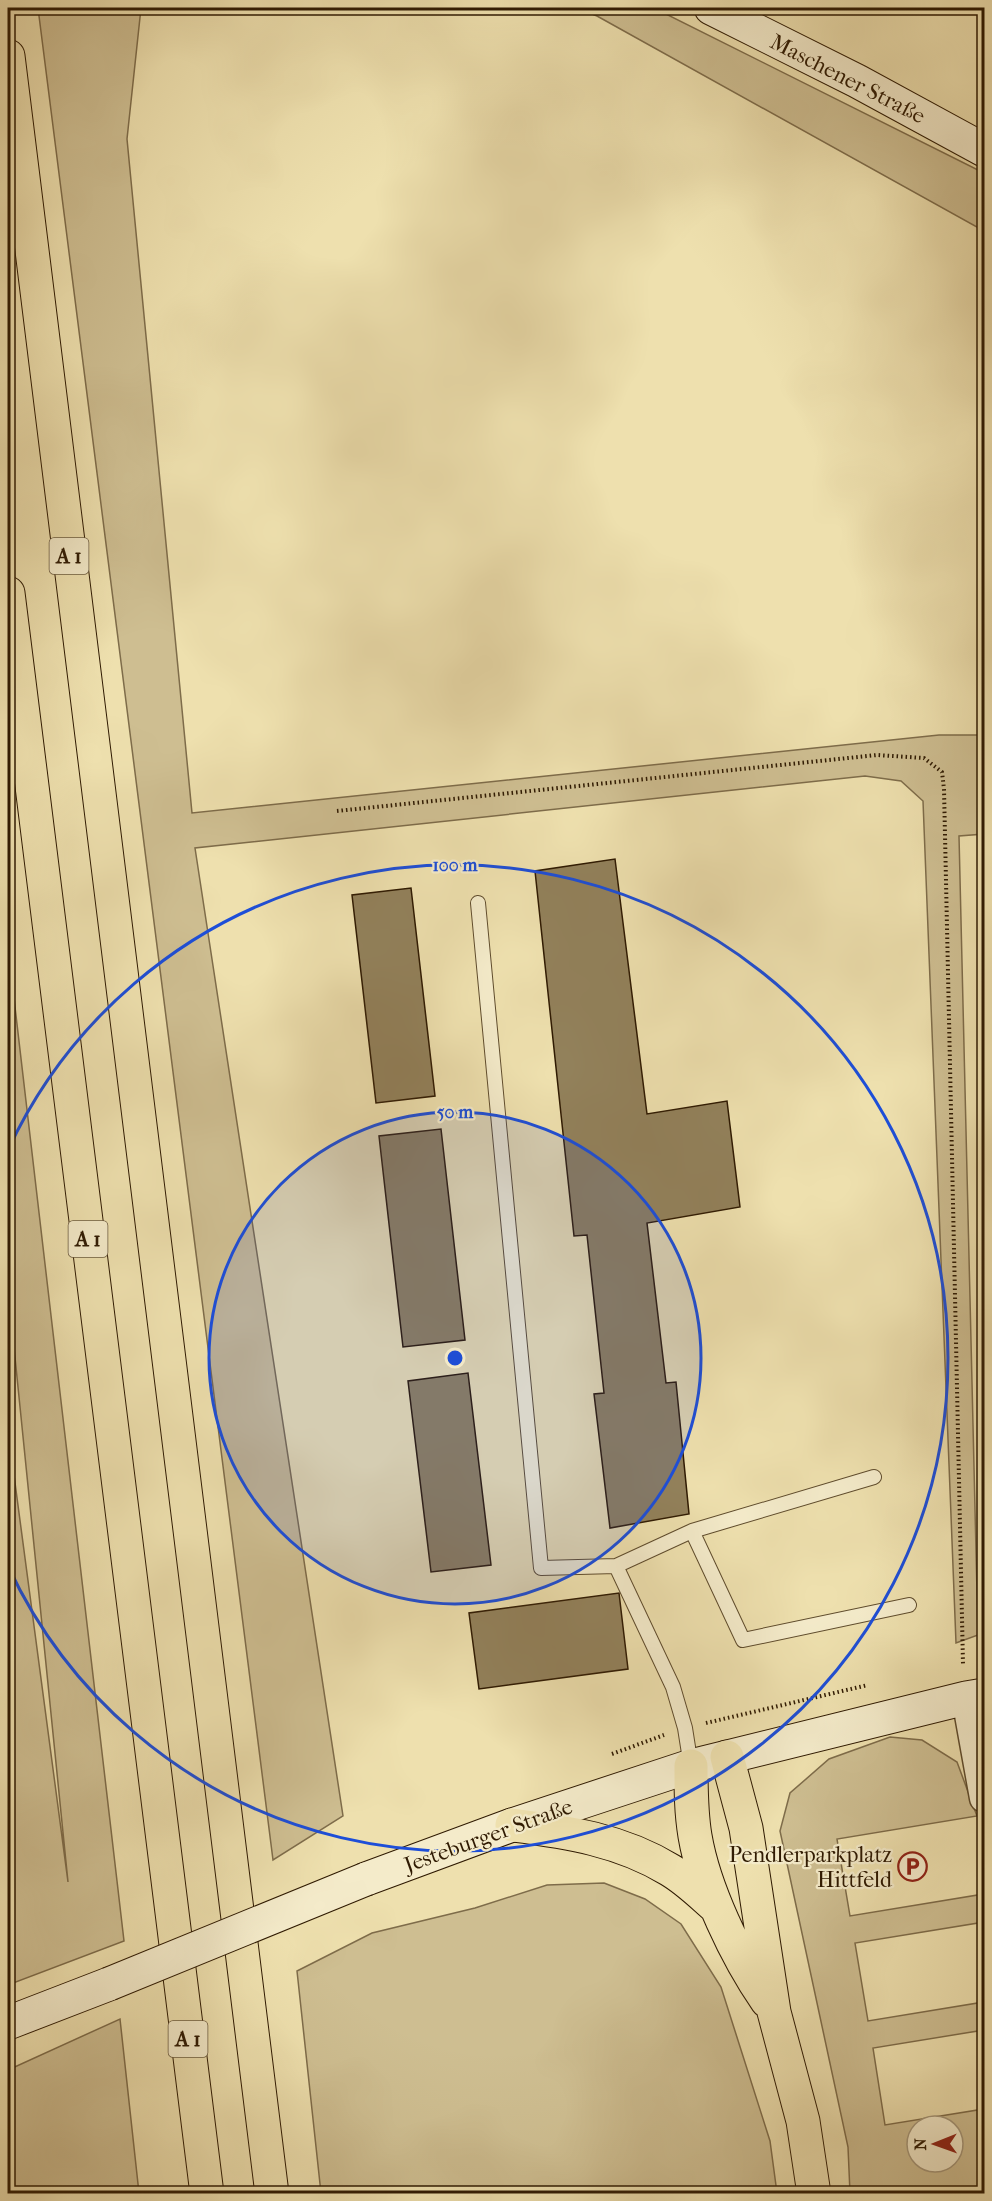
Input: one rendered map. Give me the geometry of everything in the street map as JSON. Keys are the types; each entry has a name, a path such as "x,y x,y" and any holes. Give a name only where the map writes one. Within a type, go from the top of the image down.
{"highway":[{"name":"A 1","path":"8,56 272,2193"},
{"name":"A 1","path":"8,593 207,2193"},
{"path":"727,1757 746,1828 774,2012 803,2121 814,2193"},
{"path":"691,1766 691,1807 701,1862 718,1908 752,1980 774,2012"},
{"path":"512,1825 576,1833 611,1843 649,1858 672,1871 718,1908"}],"main road":[{"name":"Maschener Straße","path":"711,8 856,81 984,150"},
{"name":"Jesteburger Straße","path":"8,2023 366,1879 512,1825 691,1766 975,1697"}],"street":[{"path":"975,1697 984,1798"}],"lane":[{"path":"478,903 541,1568 616,1566 692,1531 874,1477"},
{"path":"692,1531 743,1640 909,1605"},
{"path":"616,1566 673,1687 685,1728 691,1766"}],"path":[{"path":"337,811 877,755 924,758 942,772 963,1641 975,1697"}],"shaded area":[{"path":"38,8 141,8 127,139 192,813 939,735 984,735 984,834 959,836 978,1635 956,1643 923,801 901,781 865,776 195,848 343,1816 273,1860"},
{"path":"577,8 654,8 984,173 984,231 597,16"},
{"path":"8,947 124,1941 8,1985 8,1430 68,1882 8,1288"},
{"path":"890,1737 922,1740 957,1762 977,1816 837,1839 850,1916 984,1894 984,1922 855,1943 868,2021 984,2002 984,2030 873,2048 885,2125 905,2122 905,2174 965,2174 965,2114 953,2114 984,2109 984,2193 850,2193 848,2147 780,1831 790,1793 829,1759"},
{"path":"604,1883 645,1899 681,1924 721,1987 770,2141 777,2193 321,2193 297,1971 372,1933 475,1908 547,1885"},
{"path":"120,2019 139,2193 8,2193 8,2070"}],"building":[{"path":"615,859 647,1114 727,1101 740,1207 647,1223 666,1383 676,1382 689,1514 610,1528 594,1394 604,1393 587,1235 574,1236 535,871"},
{"path":"411,888 435,1096 376,1103 352,895"},
{"path":"441,1129 465,1340 403,1347 379,1136"},
{"path":"468,1373 491,1565 431,1572 408,1381"},
{"path":"619,1593 628,1669 479,1689 469,1613"}],"place":[{"name":"Pendlerparkplatz Hittfeld","path":"913,1867"}]}
